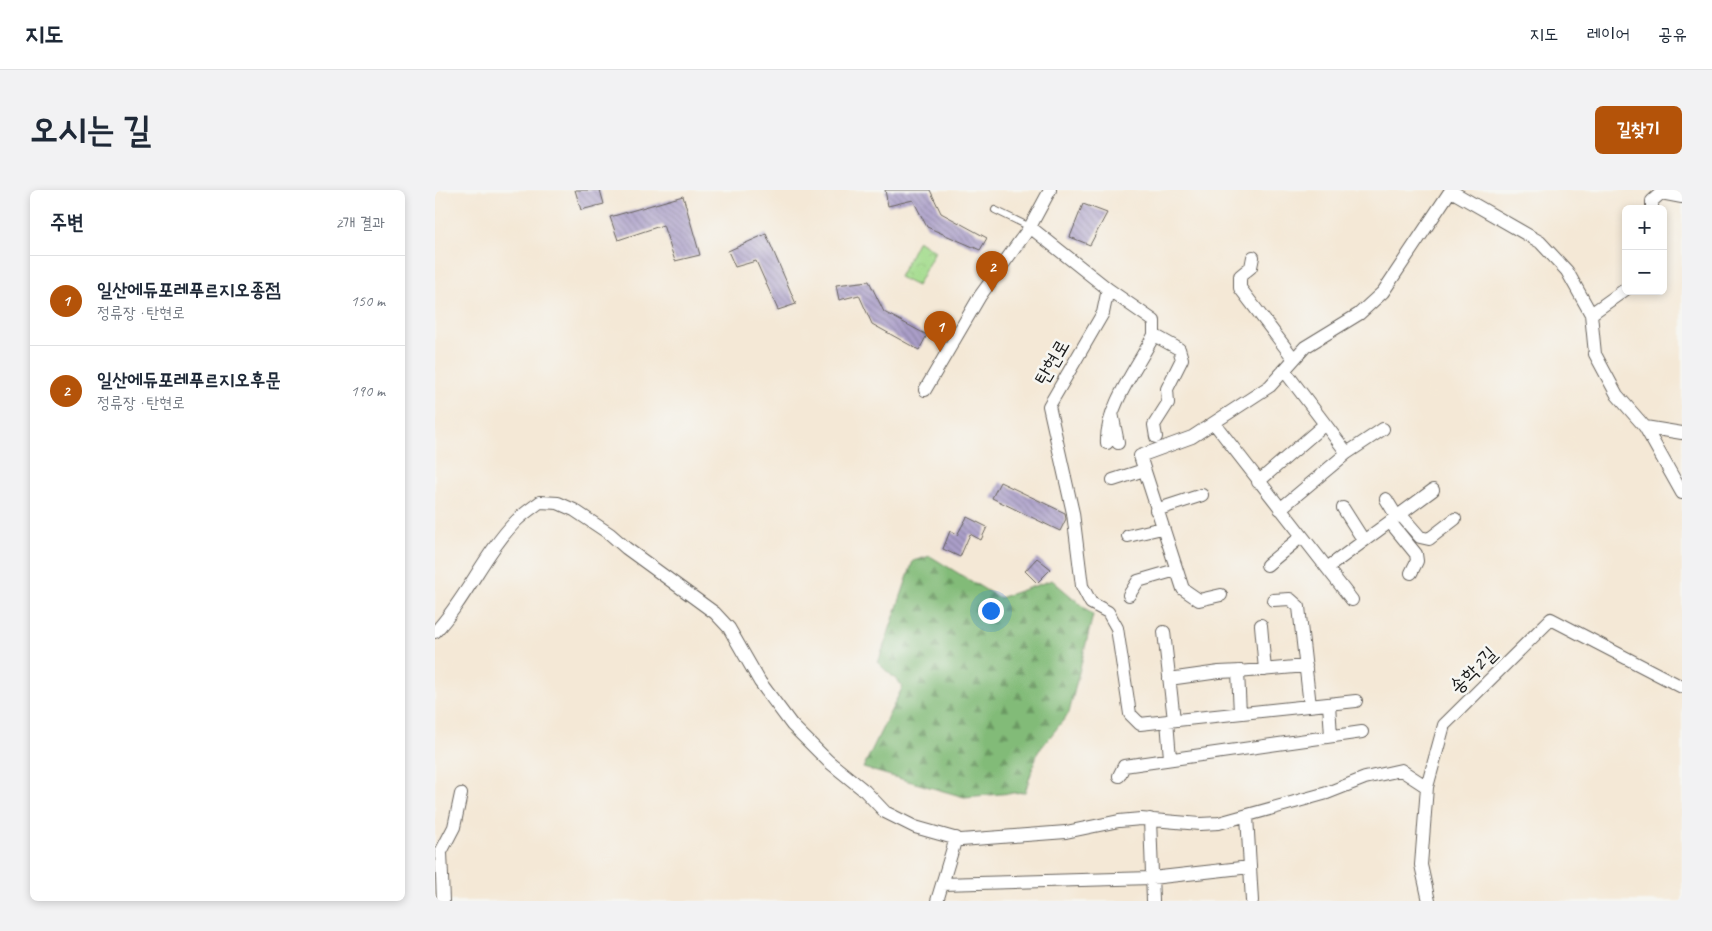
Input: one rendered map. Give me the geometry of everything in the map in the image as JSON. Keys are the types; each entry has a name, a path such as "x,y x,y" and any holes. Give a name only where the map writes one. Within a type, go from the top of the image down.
{"street":[{"path":"925,390 981,296 1029,227 1050,190"},
{"path":"1221,594 1199,600 1183,589 1140,456 1191,438 1270,386 1305,347 1359,314 1383,292 1451,190 1540,242 1567,271 1591,314 1595,354 1617,395 1645,427 1682,493"},
{"path":"1652,205 1653,201 1660,192 1682,197"},
{"path":"1029,227 1108,289 1154,322 1154,335 1112,413 1106,429 1113,443"},
{"path":"1253,257 1251,266 1240,276 1240,288 1295,359"},
{"name":"탄현로","path":"1108,289 1103,313 1049,406 1073,514 1082,586 1091,604 1108,612 1117,628 1130,714 1140,724 1171,720"},
{"path":"1591,314 1622,292"},
{"path":"1154,335 1179,349 1182,359 1167,389 1168,403 1154,425 1156,437"},
{"path":"1284,370 1347,453"},
{"path":"1214,423 1258,482 1352,600"},
{"path":"1258,482 1325,424"},
{"path":"1645,427 1682,433"},
{"path":"1280,509 1347,453 1383,429"},
{"path":"1113,480 1144,470"},
{"path":"1327,568 1433,490"},
{"path":"1156,510 1202,496"},
{"path":"1386,499 1416,554 1417,561 1411,573"},
{"path":"435,632 452,614 494,549 516,521 540,502 558,503 574,510 610,534 715,613 729,628 760,682 792,724 828,761 865,791 885,812 915,827 956,838 1066,832 1119,821 1149,819 1200,824 1247,816 1327,793 1365,778 1401,770 1427,786"},
{"path":"1343,508 1365,541"},
{"path":"1396,517 1420,537 1429,539 1455,519"},
{"path":"1128,536 1162,528"},
{"path":"1267,565 1302,536"},
{"path":"1129,595 1138,582 1176,570"},
{"path":"1273,600 1289,599 1299,607 1310,706"},
{"name":"송학2길","path":"1429,901 1421,865 1427,786 1444,726 1551,619 1682,687"},
{"path":"1261,625 1265,670"},
{"path":"1164,632 1171,720 1170,758"},
{"path":"1169,679 1219,672 1241,672 1306,666"},
{"path":"1240,713 1238,672 1241,672"},
{"path":"1171,720 1356,701"},
{"path":"1329,704 1331,736"},
{"path":"1119,776 1124,766 1362,732"},
{"path":"443,901 438,849 453,827 461,794"},
{"path":"1247,816 1252,901"},
{"path":"1149,819 1153,901"},
{"path":"937,901 956,838"},
{"path":"942,884 1152,878 1250,867"}],"lane":[{"path":"995,210 1029,227"}],"green space":[{"path":"918,240 935,251 917,286 899,277"},
{"path":"930,556 999,598 1052,580 1093,615 1069,713 1038,752 1025,792 964,797 863,768 903,686 878,663 913,561"}],"building":[{"path":"575,190 600,190 604,204 581,210"},
{"path":"885,190 930,190 941,213 987,238 980,250 927,227 913,200 888,206"},
{"path":"683,196 700,255 675,261 663,225 618,240 610,217"},
{"path":"1083,204 1107,213 1090,245 1070,237"},
{"path":"766,234 796,304 778,310 756,261 735,267 728,251"},
{"path":"869,281 884,312 927,335 919,350 872,324 859,295 839,300 836,285"},
{"path":"1000,482 1065,513 1066,519 1060,531 992,498"},
{"path":"967,517 987,527 981,540 970,534 960,557 943,549 950,531 957,535"},
{"path":"1037,558 1051,569 1037,583 1025,571"}],"place":[{"name":"일산에듀포레푸르지오후문","path":"992,292"},
{"name":"일산에듀포레푸르지오종점","path":"940,352"}]}
